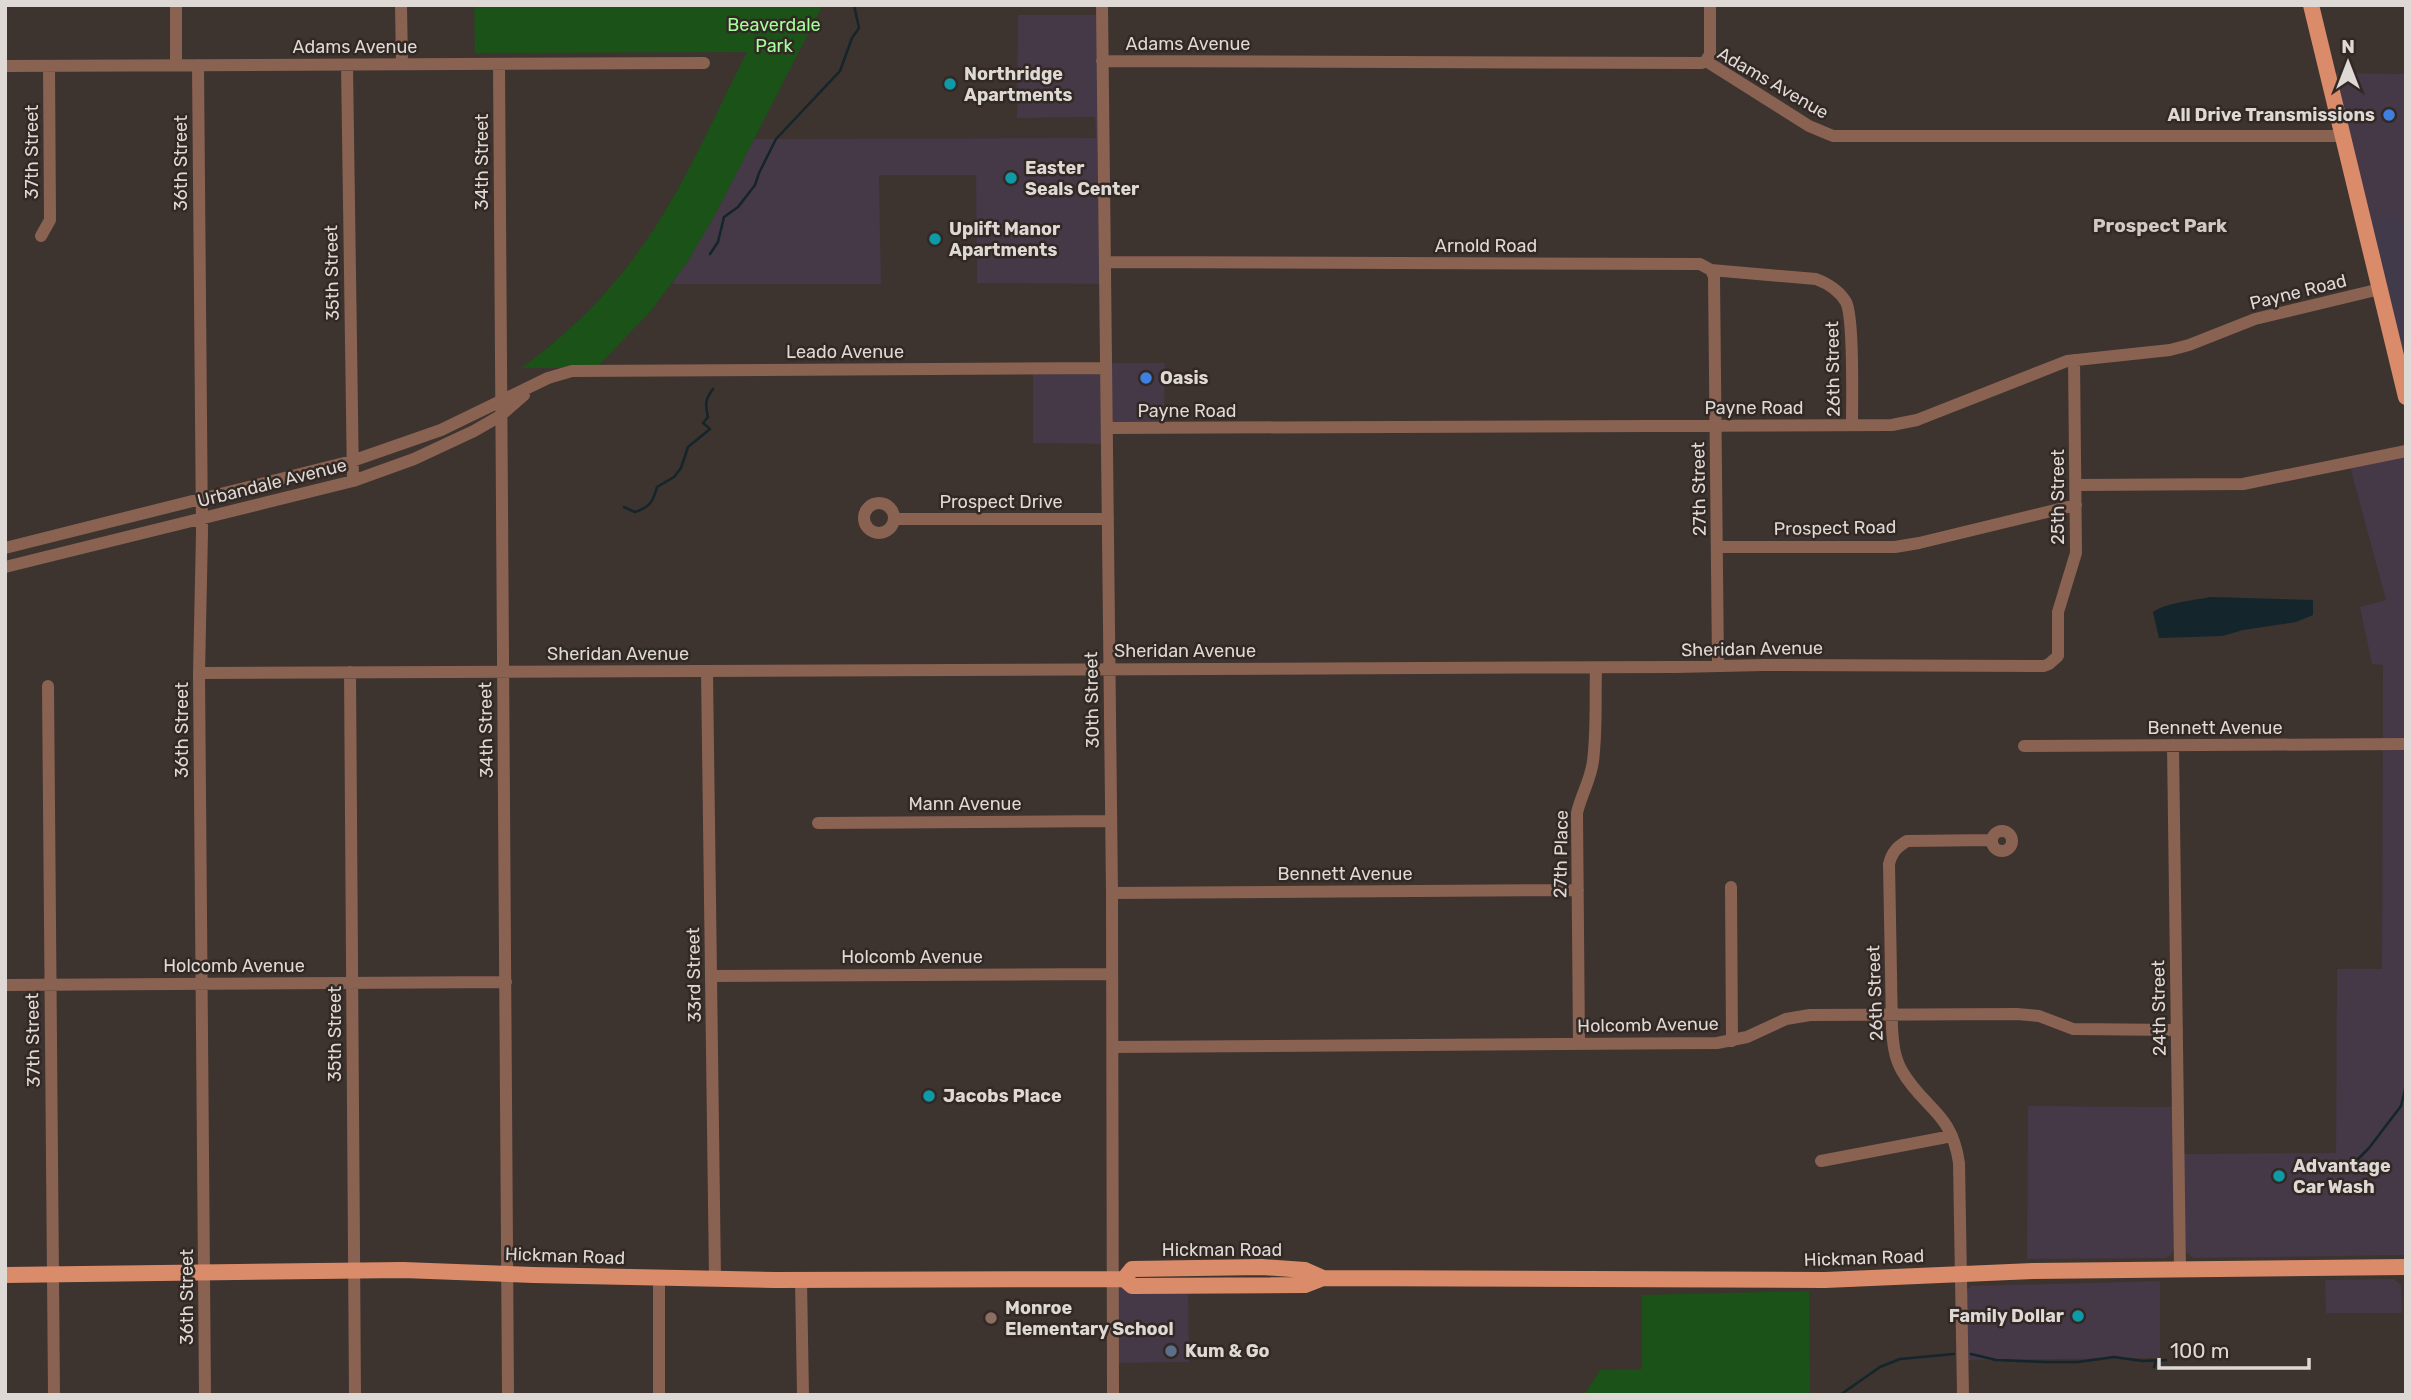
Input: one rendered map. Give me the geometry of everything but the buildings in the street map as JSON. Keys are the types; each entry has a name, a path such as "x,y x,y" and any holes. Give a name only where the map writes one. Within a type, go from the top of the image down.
{"main road":[{"path":"2311,5 2406,397"},
{"name":"Hickman Road","path":"5,1275 403,1270 715,1279 1118,1279 1132,1269 1224,1267 1306,1270 1323,1278 1825,1280 2180,1269 2406,1267"}],"street":[{"path":"176,5 176,65"},
{"path":"401,5 402,64"},
{"name":"30th Street","path":"1101,5 1118,1279 1113,1395"},
{"path":"1706,61 1710,54 1710,5"},
{"name":"Adams Avenue","path":"1102,61 1706,61 1810,126 1833,136 2343,136"},
{"name":"Adams Avenue","path":"5,66 704,63"},
{"name":"34th Street","path":"499,64 508,1395"},
{"name":"36th Street","path":"198,65 201,499 199,673 205,1395"},
{"name":"35th Street","path":"347,65 353,481"},
{"name":"37th Street","path":"41,236 50,220 50,66"},
{"name":"Arnold Road","path":"1105,262 1700,264 1711,270 1816,279 1839,292 1849,311"},
{"name":"27th Street","path":"1711,270 1714,277 1718,666"},
{"name":"Payne Road","path":"1107,428 1892,425 1917,420 2049,366 2074,360 2170,350 2255,319 2380,289"},
{"name":"26th Street","path":"1849,311 1852,425"},
{"name":"25th Street","path":"2044,666 2055,660 2059,650 2058,612 2076,553 2074,360"},
{"name":"Leado Avenue","path":"583,370 1106,368"},
{"name":"Urbandale Avenue","path":"5,548 352,461 412,441 548,378 572,370 583,370"},
{"name":"Urbandale Avenue","path":"5,567 353,481 414,459 500,416 529,389"},
{"path":"2076,485 2244,484 2406,452"},
{"name":"Prospect Road","path":"1717,547 1895,547 2076,505"},
{"name":"Prospect Drive","path":"894,519 1108,519"},
{"name":"Sheridan Avenue","path":"199,673 2044,666"},
{"name":"27th Place","path":"1578,1044 1577,813 1580,796 1589,779 1593,762 1596,668"},
{"name":"33rd Street","path":"707,671 715,1279"},
{"name":"35th Street","path":"350,672 355,1395"},
{"name":"37th Street","path":"48,686 54,1395"},
{"name":"Bennett Avenue","path":"2024,746 2406,744"},
{"name":"24th Street","path":"2173,745 2180,1269"},
{"name":"Mann Avenue","path":"818,823 1111,821"},
{"name":"26th Street","path":"1963,1395 1959,1163 1956,1144 1947,1124 1908,1080 1900,1069 1895,1053 1889,864 1898,846 1907,841 1992,840"},
{"path":"1731,887 1732,1041"},
{"name":"Bennett Avenue","path":"1112,893 1577,890"},
{"name":"Holcomb Avenue","path":"712,975 1112,974"},
{"name":"Holcomb Avenue","path":"5,985 506,982"},
{"name":"Holcomb Avenue","path":"1113,1047 1732,1041 1786,1019 1810,1015 2017,1014 2039,1016 2073,1029 2177,1030"},
{"path":"1821,1161 1952,1136"},
{"path":"659,1278 659,1395"},
{"path":"802,1280 803,1395"}],"shaded area":[{"path":"1018,15 1102,15 1105,284 977,283 976,175 879,175 881,284 672,284 702,237 754,139 1096,138 1095,117 1017,118"},
{"path":"2327,73 2406,74 2406,218 2363,218"},
{"path":"2363,218 2406,218 2406,395"},
{"path":"1106,363 1165,363 1164,428 1107,428 1107,444 1033,443 1033,368"},
{"path":"2406,451 2406,1255 2193,1258 2186,1252 2183,1154 2336,1153 2337,969 2382,969 2383,665 2372,664 2360,607 2386,600 2349,463"},
{"path":"2211,597 2313,600 2313,615 2296,622 2222,636 2159,638 2153,612 2172,604"},
{"path":"2028,1106 2172,1107 2174,1249 2171,1255 2165,1258 2027,1259"},
{"path":"1113,1279 1188,1279 1189,1362 1113,1363"},
{"path":"2394,1279 2401,1285 2402,1313 2326,1313 2325,1280"},
{"path":"2160,1281 2160,1358 1967,1360 1967,1290 1971,1286"}],"green space":[{"name":"Beaverdale Park","path":"474,5 823,5 716,213 688,261 650,312 596,368 522,368 584,316 636,255 668,207 696,156 747,52 475,53"},
{"path":"1809,1291 1810,1395 1584,1395 1600,1370 1642,1369 1642,1295"}],"waterway":[{"path":"710,254 718,242 724,217 738,207 755,185 776,139 840,71 852,38 859,28 854,5"},
{"path":"624,507 635,512 647,506 657,487 674,477 681,468 688,447 710,429 703,423 708,417 706,402 713,389"},
{"path":"2352,1165 2369,1148 2401,1106 2406,1085"},
{"path":"1840,1395 1880,1367 1900,1359 1954,1354"},
{"path":"1971,1354 1996,1360 2047,1362 2078,1362 2114,1357 2143,1361 2166,1360"},
{"path":"2154,1367 2156,1361"}],"place":[{"name":"Northridge Apartments","path":"950,84"},
{"name":"All Drive Transmissions","path":"2389,115"},
{"name":"Easter Seals Center","path":"1011,178"},
{"name":"Uplift Manor Apartments","path":"935,239"},
{"name":"Oasis","path":"1146,378"},
{"name":"Jacobs Place","path":"929,1096"},
{"name":"Advantage Car Wash","path":"2279,1176"},
{"name":"Family Dollar","path":"2078,1316"},
{"name":"Monroe Elementary School","path":"991,1318"},
{"name":"Kum & Go","path":"1171,1351"}],"district":[{"name":"Prospect Park","path":"2160,225"}]}
